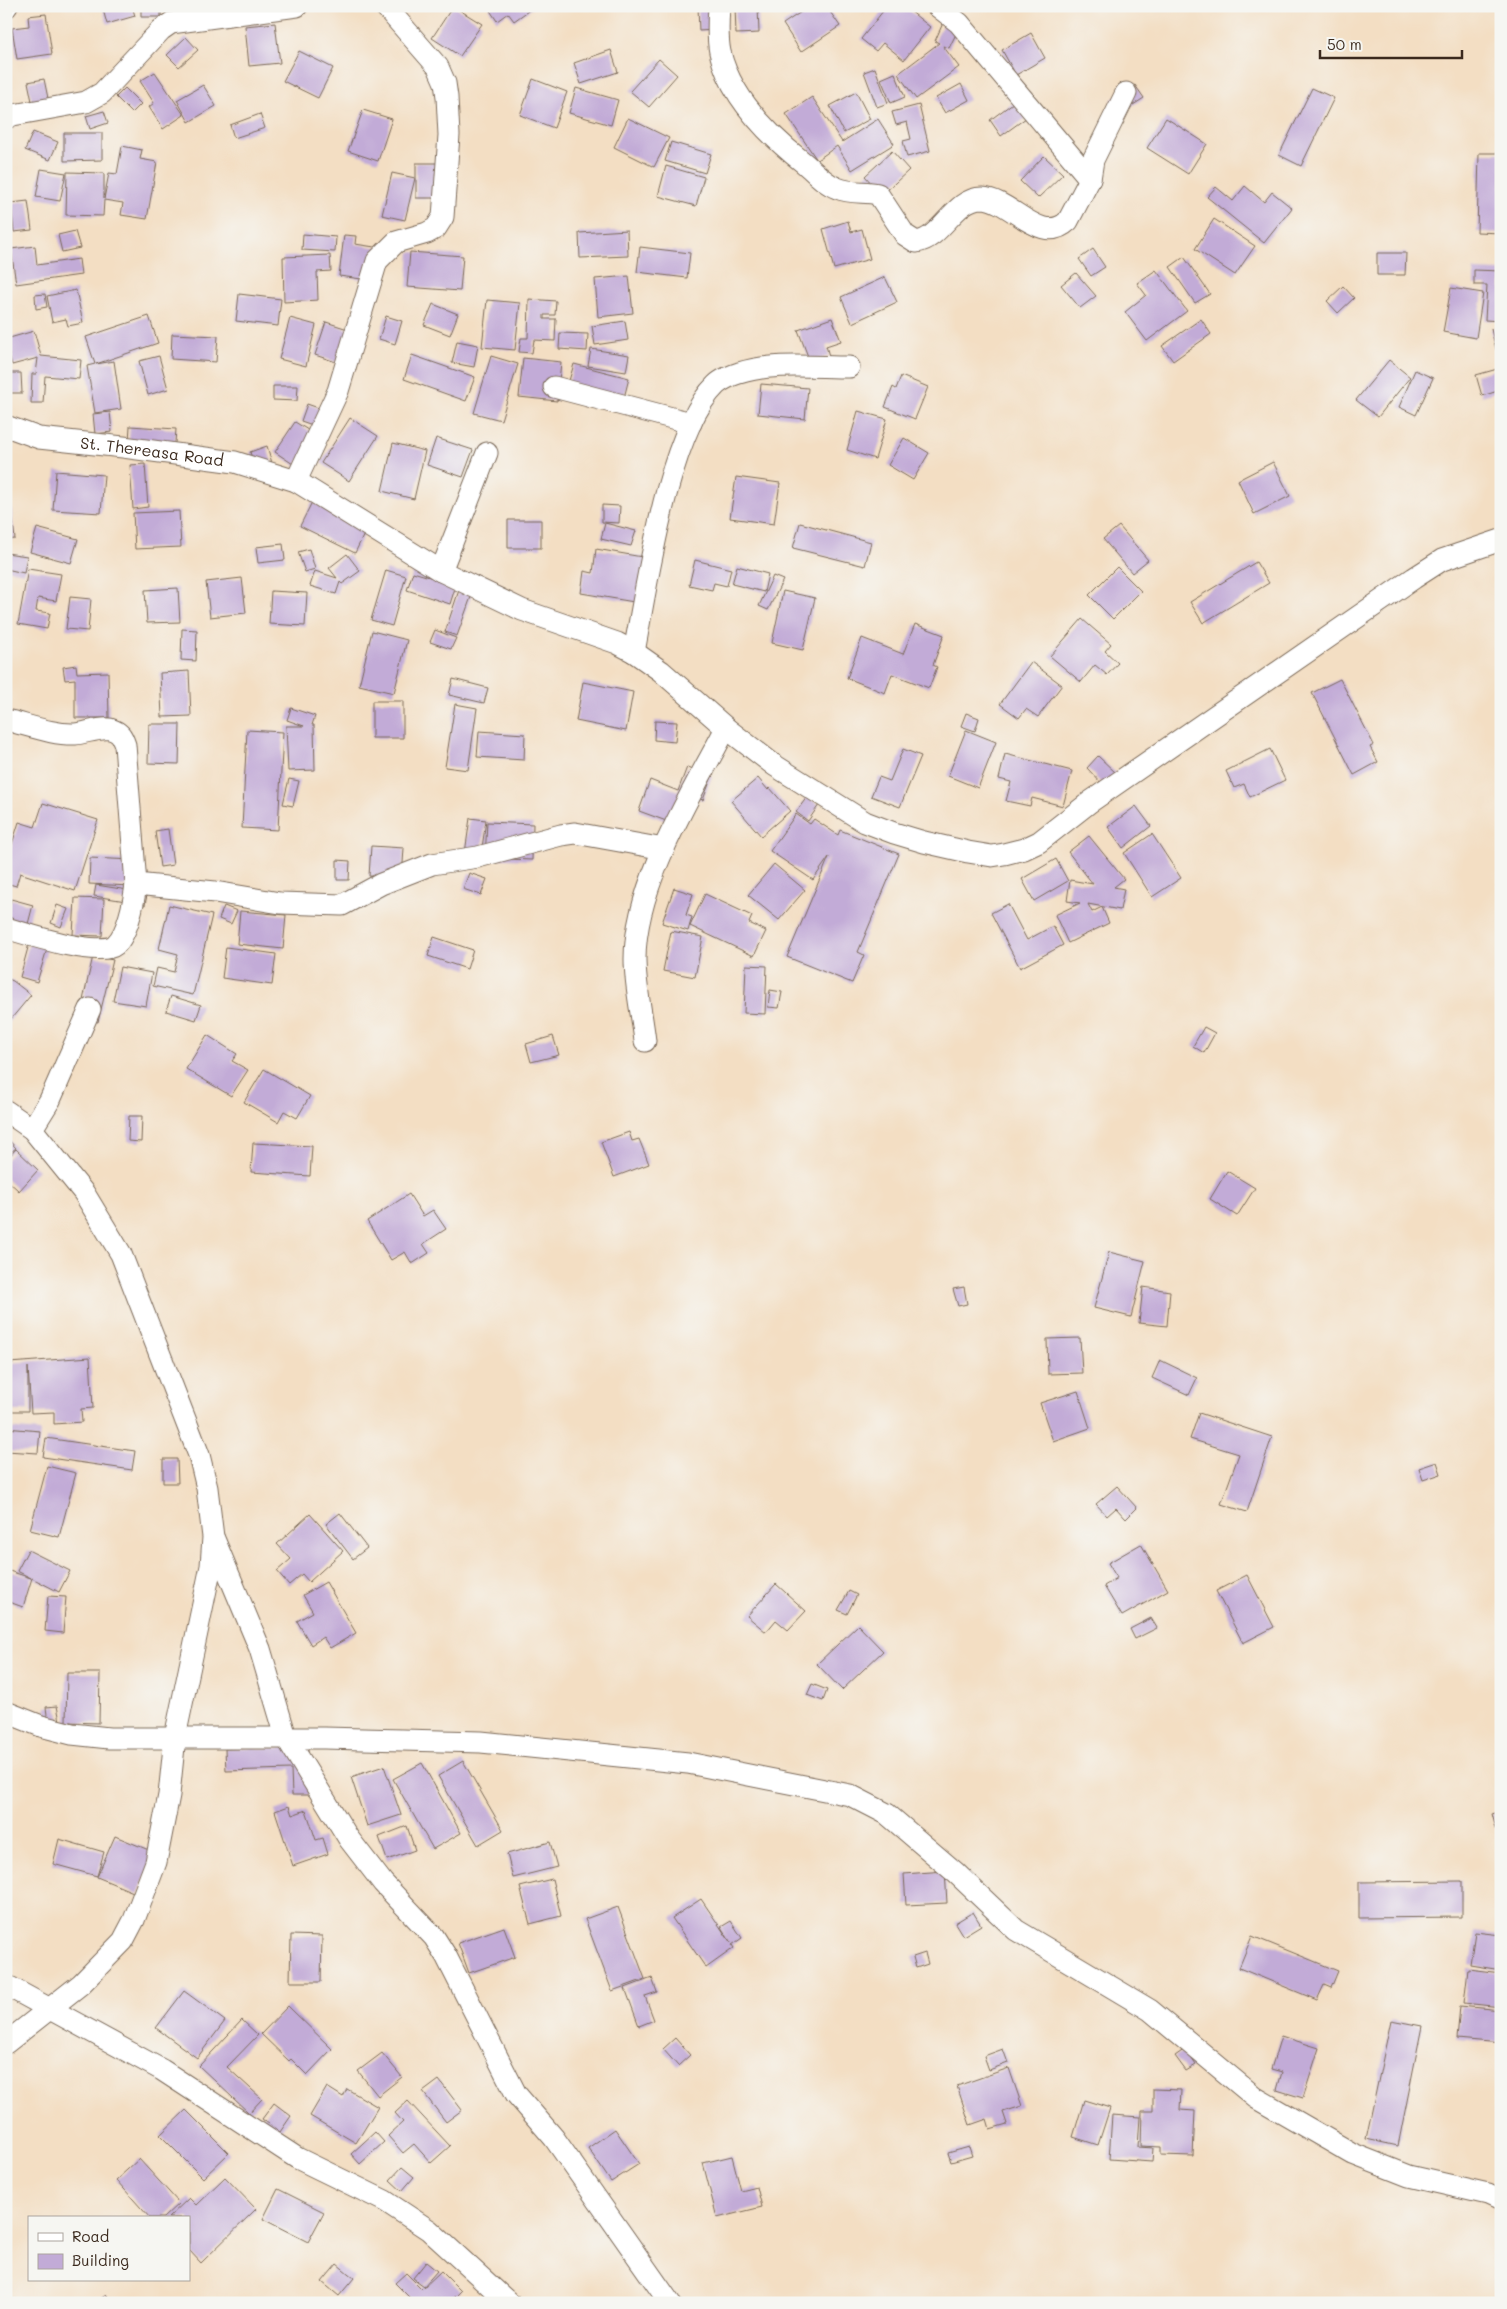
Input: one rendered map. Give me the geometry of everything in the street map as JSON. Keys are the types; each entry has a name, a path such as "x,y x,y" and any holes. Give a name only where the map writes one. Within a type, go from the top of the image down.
{"street":[{"path":"6,118 13,115 86,102 102,93 161,30 171,23 297,6"},
{"path":"296,480 338,391 377,261 396,242 427,233 436,228 443,217 449,135 445,83 438,67 385,6"},
{"path":"719,6 720,52 729,74 748,108 784,147 835,188 848,192 878,194 905,235 916,242 925,241 962,207 979,198 995,200 1037,226 1045,229 1058,229 1068,221 1090,179 1093,160 1126,93"},
{"path":"937,6 959,23 1090,179"},
{"path":"634,652 660,519 683,439 704,399 717,384 738,373 764,368 849,367"},
{"path":"554,387 691,423"},
{"name":"St. Thereasa Road","path":"6,426 39,438 235,462 296,480 441,571 522,610 617,643 634,652 661,671 726,728 774,766 865,822 924,842 992,856 1024,849 1040,842 1090,802 1442,560 1501,540"},
{"path":"441,571 487,453"},
{"path":"6,720 61,733 75,734 108,728 118,732 122,737 125,745 136,884 123,938 114,947 102,949 52,942 6,928"},
{"path":"646,1041 635,960 637,930 642,909 664,849 726,728"},
{"path":"136,884 215,892 280,903 334,906 350,902 381,884 432,864 478,857 560,835 575,833 664,849"},
{"path":"32,1129 50,1100 90,1009"},
{"path":"6,1110 32,1129 84,1193 122,1254 199,1455 207,1488 213,1537 211,1566 175,1737 169,1795 156,1862 134,1920 123,1941 81,1984 6,2043"},
{"path":"213,1537 260,1649 286,1737 348,1839 383,1883 434,1938 451,1964 516,2094 554,2138 670,2303"},
{"path":"6,1712 41,1726 72,1734 109,1738 286,1737 480,1742 688,1763 850,1795 887,1814 956,1873 1016,1930 1150,2010 1241,2088 1256,2098 1354,2154 1409,2176 1488,2194 1501,2200"},
{"path":"6,1985 162,2070 297,2158 385,2201 429,2230 508,2303"}],"building":[{"path":"102,6 132,6 135,16 107,24"},
{"path":"141,6 161,6 161,17 141,17"},
{"path":"453,6 482,24 460,56 432,38"},
{"path":"493,6 535,6 514,21 508,13 497,21 489,9"},
{"path":"698,6 715,6 716,30 699,31"},
{"path":"735,6 758,6 759,33 736,34"},
{"path":"810,6 826,6 840,26 801,52 783,24"},
{"path":"887,6 904,6 930,27 904,60 883,43 876,51 861,39"},
{"path":"46,14 52,54 17,59 12,28 29,26 28,16"},
{"path":"947,14 962,22 949,48 943,46 959,67 916,99 898,74 939,43 935,41"},
{"path":"275,23 280,63 249,66 245,26"},
{"path":"1031,33 1045,58 1016,75 1002,50"},
{"path":"186,37 198,50 179,67 167,55"},
{"path":"611,50 618,72 581,84 574,63"},
{"path":"299,51 333,68 318,98 283,81"},
{"path":"659,59 677,75 649,107 630,91"},
{"path":"875,68 888,103 877,107 864,72"},
{"path":"155,72 184,115 163,129 149,107 154,103 140,81"},
{"path":"895,73 905,97 891,103 881,79"},
{"path":"44,79 50,108 34,111 28,82"},
{"path":"533,79 567,92 554,128 520,115"},
{"path":"961,84 969,100 945,113 936,98"},
{"path":"203,85 216,106 189,122 177,100"},
{"path":"1135,85 1144,98 1119,114 1111,100"},
{"path":"125,88 141,104 132,113 116,97"},
{"path":"576,88 618,100 611,125 569,113"},
{"path":"1312,88 1334,98 1301,166 1279,155"},
{"path":"856,92 870,119 844,133 830,106"},
{"path":"1025,94 1037,110 1001,136 990,120"},
{"path":"812,97 842,142 878,119 894,144 852,170 837,146 817,160 786,114"},
{"path":"919,105 930,151 907,157 903,141 911,139 907,122 896,125 892,112"},
{"path":"363,110 392,119 378,161 348,151"},
{"path":"104,111 108,123 90,129 86,116"},
{"path":"260,114 265,128 234,138 230,125"},
{"path":"628,118 669,138 654,167 614,147"},
{"path":"1166,118 1207,144 1188,174 1147,148"},
{"path":"33,132 58,142 50,160 25,150"},
{"path":"64,133 102,133 102,160 64,161"},
{"path":"671,142 711,154 705,173 665,161"},
{"path":"122,146 142,150 140,159 157,162 147,219 121,215 123,203 104,200 103,216 66,215 67,172 104,173 104,199 109,173 117,174"},
{"path":"892,151 909,170 882,195 865,176"},
{"path":"1479,153 1501,153 1501,233 1477,232"},
{"path":"1044,156 1063,174 1038,198 1020,181"},
{"path":"416,163 453,163 453,198 416,198"},
{"path":"666,166 704,177 696,206 658,196"},
{"path":"41,169 66,173 60,201 36,197"},
{"path":"392,173 415,178 405,220 382,215"},
{"path":"1245,186 1264,202 1272,192 1292,208 1264,243 1207,197 1216,187 1233,201"},
{"path":"28,201 32,230 14,232 11,203"},
{"path":"1214,219 1255,246 1235,275 1195,249"},
{"path":"848,221 851,232 862,229 870,259 834,269 823,229"},
{"path":"627,230 628,256 580,258 579,233"},
{"path":"75,231 80,248 62,252 58,235"},
{"path":"303,234 336,237 335,252 302,250"},
{"path":"344,235 356,236 355,244 381,248 377,281 339,276"},
{"path":"35,246 37,265 79,259 81,275 16,284 11,249"},
{"path":"640,247 690,253 687,278 637,272"},
{"path":"1093,249 1105,267 1091,276 1079,259"},
{"path":"410,252 463,256 460,291 407,287"},
{"path":"1377,253 1406,253 1405,275 1377,275"},
{"path":"330,255 331,271 317,272 318,300 284,302 283,257"},
{"path":"1184,257 1210,294 1195,303 1170,267"},
{"path":"1156,270 1187,311 1147,341 1125,312 1146,295 1137,283"},
{"path":"1474,270 1501,271 1501,321 1485,320 1487,285 1474,285"},
{"path":"1076,273 1096,296 1080,308 1061,285"},
{"path":"629,276 633,313 598,317 595,279"},
{"path":"885,277 897,302 852,323 841,297"},
{"path":"1343,286 1354,298 1338,313 1327,301"},
{"path":"1451,288 1483,293 1476,338 1443,332"},
{"path":"76,290 83,323 68,326 66,319 52,322 47,296"},
{"path":"45,294 47,307 36,309 35,295"},
{"path":"239,294 281,299 278,326 236,321"},
{"path":"529,299 556,301 555,315 544,315 544,319 556,319 555,341 534,340 532,353 519,352 521,338 528,338"},
{"path":"487,300 520,303 515,350 482,347"},
{"path":"433,304 458,314 450,335 424,325"},
{"path":"149,316 158,343 96,364 114,361 121,409 95,413 87,366 95,364 86,337"},
{"path":"386,316 402,321 395,344 379,339"},
{"path":"290,318 316,325 306,366 279,359"},
{"path":"832,318 841,341 826,346 829,356 810,362 798,330"},
{"path":"1201,319 1211,334 1173,361 1162,346"},
{"path":"625,321 628,340 595,345 592,326"},
{"path":"326,322 357,332 345,365 315,355"},
{"path":"1501,326 1501,364 1500,365 1491,329"},
{"path":"34,331 41,356 81,360 79,379 45,376 43,403 31,403 32,374 36,374 38,358 12,365 6,344 6,339"},
{"path":"560,333 588,334 587,351 559,349"},
{"path":"172,334 218,336 216,362 171,359"},
{"path":"457,341 478,345 474,367 452,363"},
{"path":"591,349 629,355 626,372 588,366"},
{"path":"412,355 475,377 466,401 404,379"},
{"path":"159,356 168,389 148,395 139,361"},
{"path":"491,356 518,364 501,420 474,413"},
{"path":"523,358 561,362 557,401 519,397"},
{"path":"1389,360 1410,377 1378,417 1356,400"},
{"path":"574,364 629,378 624,398 568,384"},
{"path":"1501,368 1501,390 1482,396 1476,375"},
{"path":"1415,370 1433,378 1416,415 1399,407"},
{"path":"6,373 21,373 22,393 6,393"},
{"path":"901,376 928,387 915,419 885,407 893,387 896,389"},
{"path":"761,384 808,388 805,419 758,414"},
{"path":"273,386 298,386 297,401 273,400"},
{"path":"307,404 333,413 327,430 301,421"},
{"path":"858,411 887,419 875,459 847,450"},
{"path":"110,412 112,432 95,434 93,414"},
{"path":"350,418 378,436 349,481 321,463"},
{"path":"295,422 316,435 296,466 275,452"},
{"path":"130,426 176,429 175,443 129,441"},
{"path":"436,438 473,450 463,477 427,465"},
{"path":"904,438 929,453 913,480 888,465"},
{"path":"393,443 425,451 414,499 382,491"},
{"path":"267,446 272,463 255,468 250,452"},
{"path":"1273,462 1290,496 1254,514 1238,480"},
{"path":"145,464 148,507 133,509 130,465"},
{"path":"56,471 104,475 101,513 53,510"},
{"path":"736,477 780,483 774,524 730,518"},
{"path":"6,498 10,498 15,539 6,540"},
{"path":"312,502 367,528 355,553 300,526"},
{"path":"602,505 620,506 619,523 602,522"},
{"path":"179,511 181,547 135,549 133,513"},
{"path":"508,520 541,520 541,548 508,548"},
{"path":"605,523 636,531 631,546 601,539"},
{"path":"800,523 871,542 865,566 793,548"},
{"path":"1119,526 1148,560 1132,573 1103,539"},
{"path":"37,528 78,539 71,563 30,552"},
{"path":"283,544 285,560 258,563 256,547"},
{"path":"309,549 315,569 305,572 298,552"},
{"path":"596,549 648,558 640,603 581,593 584,571 593,573"},
{"path":"6,553 27,556 24,573 6,569"},
{"path":"347,554 360,571 342,584 340,582 336,594 310,586 315,571 337,578 329,568"},
{"path":"695,560 731,569 727,586 714,583 712,590 689,585"},
{"path":"1256,562 1269,583 1203,623 1190,602"},
{"path":"737,566 768,574 764,592 732,584"},
{"path":"1117,567 1141,591 1113,619 1089,595"},
{"path":"28,569 61,574 56,601 38,598 36,611 50,613 47,629 18,624"},
{"path":"386,570 406,576 392,626 371,620"},
{"path":"413,572 456,585 450,604 407,590"},
{"path":"773,576 783,580 768,610 759,606"},
{"path":"242,578 246,613 210,617 206,582"},
{"path":"178,588 180,622 147,623 145,590"},
{"path":"459,590 472,594 457,636 445,632"},
{"path":"271,591 307,593 305,626 269,624"},
{"path":"783,591 815,598 803,650 772,643"},
{"path":"70,597 91,599 88,631 66,629"},
{"path":"1082,619 1111,644 1105,651 1118,663 1107,675 1095,665 1081,682 1050,656"},
{"path":"915,624 944,635 933,665 937,667 929,688 892,674 885,693 847,678 862,638 903,654"},
{"path":"182,629 197,630 196,661 181,660"},
{"path":"435,630 456,638 451,649 430,642"},
{"path":"372,631 407,640 394,693 359,685"},
{"path":"1031,662 1062,685 1038,717 1026,709 1019,718 1000,704"},
{"path":"76,665 77,673 108,672 109,718 75,718 75,679 65,680 63,667"},
{"path":"189,671 191,716 162,717 160,673"},
{"path":"453,679 488,688 484,703 449,695"},
{"path":"1340,679 1374,745 1370,747 1378,762 1354,775 1312,693"},
{"path":"583,682 633,692 626,731 576,721"},
{"path":"372,701 403,701 403,738 372,738"},
{"path":"455,704 477,708 468,770 445,767"},
{"path":"291,708 315,716 312,725 314,725 315,770 288,771 286,726 304,726 287,720"},
{"path":"966,713 979,718 975,731 961,726"},
{"path":"655,721 677,722 675,742 654,740"},
{"path":"149,724 180,724 179,764 148,763"},
{"path":"247,730 283,732 278,830 242,828"},
{"path":"966,730 996,742 978,788 948,776"},
{"path":"479,731 525,734 524,760 477,757"},
{"path":"903,749 921,756 900,807 871,796 879,777 890,781"},
{"path":"1270,749 1285,780 1250,797 1244,784 1234,788 1226,771"},
{"path":"1005,754 1072,771 1063,806 1032,798 1030,806 1006,801 1011,782 999,779"},
{"path":"1098,756 1116,773 1103,785 1087,768"},
{"path":"687,767 712,776 703,800 680,792 669,822 639,811 650,780 678,791"},
{"path":"758,778 768,790 770,788 790,811 761,836 731,801"},
{"path":"289,779 299,781 293,806 283,804"},
{"path":"807,797 819,805 808,821 796,812"},
{"path":"43,803 98,820 75,891 20,873 16,886 6,883 6,863 19,822 35,827"},
{"path":"1136,806 1151,826 1123,848 1108,827"},
{"path":"796,814 810,824 814,819 838,835 840,830 899,854 858,952 864,955 852,983 787,957 829,857 813,880 770,851"},
{"path":"470,818 486,820 481,855 465,853"},
{"path":"487,822 533,824 532,860 485,858"},
{"path":"168,829 173,865 160,867 155,831"},
{"path":"1152,834 1181,878 1152,897 1124,853"},
{"path":"1089,836 1124,879 1114,887 1124,889 1120,910 1088,904 1092,912 1102,907 1109,923 1068,943 1055,915 1080,903 1067,901 1070,880 1093,884 1068,852"},
{"path":"371,846 404,848 402,878 369,876"},
{"path":"90,858 133,860 149,885 145,905 128,902 131,886 89,884"},
{"path":"1056,859 1068,881 1034,901 1022,879"},
{"path":"337,860 350,861 349,880 337,880"},
{"path":"774,864 805,890 779,920 748,895"},
{"path":"469,873 487,879 481,895 463,889"},
{"path":"96,885 128,890 126,901 94,896"},
{"path":"674,888 693,894 686,915 692,917 688,931 662,923"},
{"path":"705,894 752,916 749,923 766,931 754,956 690,926"},
{"path":"75,898 104,899 102,936 73,935"},
{"path":"11,899 33,905 28,924 6,918"},
{"path":"1008,904 1027,940 1053,926 1063,945 1020,968 991,913"},
{"path":"57,905 68,909 61,927 51,923"},
{"path":"169,905 212,915 193,995 153,986 157,968 174,972 178,954 159,949"},
{"path":"224,906 237,911 231,924 219,919"},
{"path":"240,911 286,915 283,949 237,944"},
{"path":"671,931 703,937 695,977 663,971"},
{"path":"434,937 473,950 467,969 428,956"},
{"path":"29,944 47,949 37,982 20,977"},
{"path":"226,947 276,954 272,985 222,978"},
{"path":"93,956 113,960 98,1022 79,1018"},
{"path":"746,965 767,966 765,1014 744,1013"},
{"path":"120,967 152,973 146,1006 113,1001"},
{"path":"6,978 31,995 6,1025"},
{"path":"770,990 782,992 779,1008 768,1007"},
{"path":"171,996 201,1005 196,1020 166,1011"},
{"path":"1204,1027 1215,1033 1204,1053 1193,1046"},
{"path":"207,1035 237,1054 232,1061 248,1070 231,1096 186,1069"},
{"path":"553,1036 559,1055 531,1062 526,1044"},
{"path":"264,1069 310,1096 297,1118 284,1111 278,1122 244,1102"},
{"path":"129,1116 142,1116 141,1142 128,1141"},
{"path":"629,1132 632,1141 639,1139 649,1164 614,1177 601,1142"},
{"path":"6,1137 16,1148 6,1156"},
{"path":"253,1143 312,1146 310,1176 251,1172"},
{"path":"16,1149 38,1170 19,1191 6,1179 6,1160"},
{"path":"1227,1171 1255,1188 1237,1216 1210,1199"},
{"path":"409,1194 423,1216 433,1210 446,1229 423,1244 429,1253 412,1264 405,1252 391,1260 367,1221"},
{"path":"1109,1252 1145,1261 1131,1317 1094,1308"},
{"path":"964,1287 967,1304 958,1306 953,1289"},
{"path":"1143,1287 1170,1291 1167,1326 1139,1323"},
{"path":"1080,1338 1082,1373 1048,1374 1047,1339"},
{"path":"90,1357 93,1408 81,1409 82,1422 54,1424 54,1412 31,1413 28,1367 28,1411 9,1411 9,1363"},
{"path":"1160,1360 1197,1378 1189,1395 1152,1378"},
{"path":"1078,1391 1090,1428 1053,1441 1040,1403"},
{"path":"1199,1413 1272,1437 1247,1512 1221,1504 1239,1454 1190,1439"},
{"path":"6,1428 40,1431 38,1453 6,1451"},
{"path":"46,1438 135,1451 132,1470 43,1457"},
{"path":"163,1459 177,1459 178,1483 163,1483"},
{"path":"1437,1462 1441,1474 1423,1480 1419,1468"},
{"path":"47,1466 76,1473 59,1537 30,1530"},
{"path":"1117,1486 1137,1508 1126,1519 1116,1508 1107,1516 1096,1504"},
{"path":"340,1513 367,1548 353,1559 326,1524"},
{"path":"310,1514 343,1551 309,1582 302,1574 289,1585 277,1571 291,1559 277,1544"},
{"path":"1141,1544 1168,1590 1122,1616 1104,1586 1117,1578 1108,1563"},
{"path":"28,1550 70,1571 59,1592 32,1578 23,1607 9,1602 6,1608 6,1570 31,1578 17,1571"},
{"path":"1247,1575 1274,1627 1243,1643 1216,1591"},
{"path":"326,1582 356,1633 330,1648 323,1637 311,1645 297,1621 313,1612 303,1595"},
{"path":"776,1584 806,1611 788,1630 776,1620 766,1632 747,1616"},
{"path":"849,1591 857,1595 847,1614 838,1610"},
{"path":"48,1596 66,1597 63,1633 45,1631"},
{"path":"1151,1618 1157,1628 1135,1639 1130,1629"},
{"path":"858,1625 883,1651 842,1690 817,1664"},
{"path":"67,1673 100,1673 99,1723 66,1722"},
{"path":"812,1684 827,1690 823,1701 807,1695"},
{"path":"57,1706 60,1721 48,1723 46,1707"},
{"path":"308,1747 309,1795 292,1795 291,1769 226,1771 225,1749"},
{"path":"463,1761 503,1830 478,1845 438,1776"},
{"path":"422,1763 461,1833 433,1849 393,1779"},
{"path":"384,1766 401,1815 367,1826 351,1777"},
{"path":"289,1806 292,1815 306,1810 316,1840 323,1838 328,1854 293,1866 275,1811"},
{"path":"1501,1811 1501,1831 1497,1832 1492,1814"},
{"path":"407,1826 415,1850 387,1860 379,1837"},
{"path":"115,1836 156,1853 138,1894 97,1877"},
{"path":"59,1839 104,1852 97,1876 53,1864"},
{"path":"550,1842 557,1867 513,1878 507,1854"},
{"path":"945,1871 947,1903 906,1905 904,1874"},
{"path":"552,1879 561,1916 530,1924 520,1887"},
{"path":"1462,1881 1462,1917 1359,1918 1359,1882"},
{"path":"701,1899 731,1943 721,1927 731,1921 742,1938 732,1945 734,1948 706,1968 672,1918"},
{"path":"618,1907 645,1979 612,1991 585,1919"},
{"path":"973,1912 981,1925 963,1936 955,1923"},
{"path":"504,1927 515,1957 469,1973 458,1943"},
{"path":"1475,1932 1501,1935 1501,1970 1470,1965"},
{"path":"291,1935 322,1936 321,1982 290,1982"},
{"path":"1252,1936 1338,1971 1331,1988 1324,1985 1317,2000 1239,1968"},
{"path":"925,1953 928,1964 916,1968 913,1957"},
{"path":"1468,1969 1501,1973 1501,2007 1464,2003"},
{"path":"652,1978 657,1992 645,1996 654,2020 639,2026 625,1988"},
{"path":"184,1991 225,2021 197,2058 156,2028"},
{"path":"288,2006 332,2049 307,2075 291,2059 289,2061 261,2034"},
{"path":"1460,2006 1501,2010 1501,2043 1457,2039"},
{"path":"242,2020 258,2035 227,2067 262,2099 249,2113 199,2066"},
{"path":"1391,2020 1422,2026 1398,2146 1366,2139"},
{"path":"1281,2036 1319,2048 1303,2098 1277,2090 1282,2072 1271,2069"},
{"path":"675,2038 690,2055 678,2066 663,2049"},
{"path":"1003,2049 1008,2063 989,2070 984,2056"},
{"path":"1185,2049 1196,2065 1186,2071 1175,2056"},
{"path":"382,2053 402,2077 378,2096 358,2071"},
{"path":"1009,2068 1022,2106 1003,2112 1007,2124 990,2129 987,2119 970,2125 957,2086"},
{"path":"439,2080 462,2110 446,2122 423,2092"},
{"path":"327,2087 343,2097 347,2089 378,2107 356,2143 310,2116"},
{"path":"1153,2089 1181,2090 1180,2110 1195,2111 1193,2156 1161,2155 1161,2147 1141,2146 1142,2111 1153,2111"},
{"path":"1084,2100 1110,2108 1098,2145 1073,2137"},
{"path":"408,2101 450,2146 431,2163 414,2144 403,2153 388,2136 403,2122 395,2113"},
{"path":"274,2103 291,2116 280,2132 262,2119"},
{"path":"186,2110 229,2153 203,2178 160,2135"},
{"path":"1112,2115 1140,2117 1138,2147 1153,2148 1152,2162 1109,2159"},
{"path":"615,2129 639,2164 611,2182 588,2148"},
{"path":"375,2132 384,2142 360,2164 351,2154"},
{"path":"969,2147 972,2156 951,2162 948,2153"},
{"path":"732,2156 741,2191 757,2187 762,2207 717,2218 703,2163"},
{"path":"139,2159 179,2203 165,2216 148,2216 116,2180"},
{"path":"402,2167 414,2177 402,2191 390,2180"},
{"path":"225,2177 256,2209 201,2263 190,2251 190,2216 170,2216 189,2198 196,2205"},
{"path":"278,2189 324,2212 308,2242 263,2219"},
{"path":"426,2262 437,2271 424,2286 413,2278"},
{"path":"337,2264 354,2278 339,2296 322,2282"},
{"path":"441,2271 461,2291 449,2303 415,2303 395,2283 406,2273 422,2289"},
{"path":"106,2295 112,2303 95,2303"}]}
